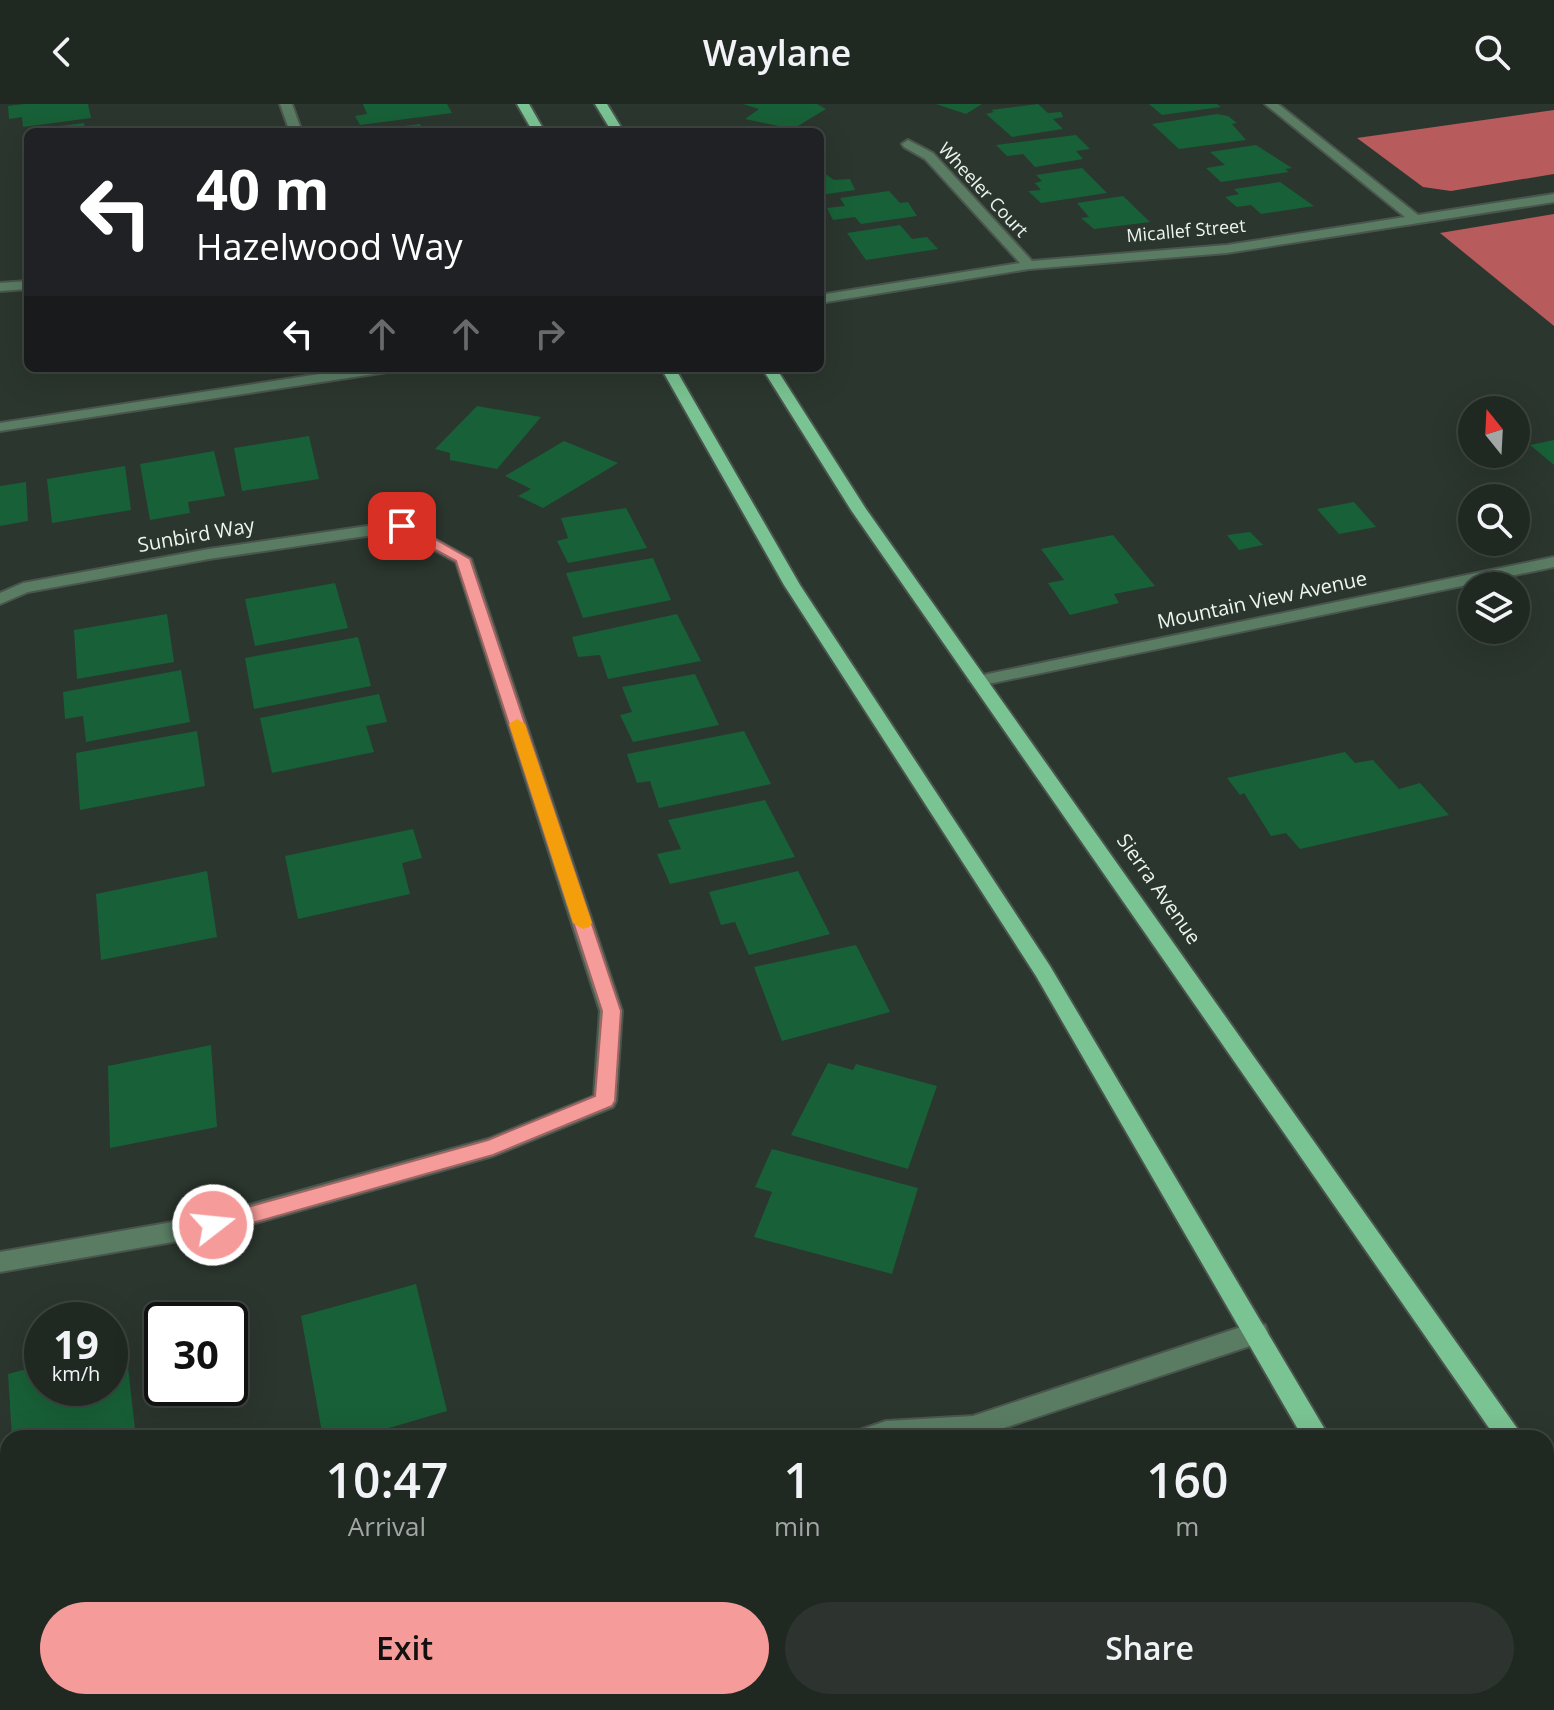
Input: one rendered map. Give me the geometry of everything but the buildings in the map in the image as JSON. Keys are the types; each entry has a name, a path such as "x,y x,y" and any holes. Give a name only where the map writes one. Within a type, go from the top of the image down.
{"main road":[{"path":"523,104 537,128"},
{"path":"601,104 616,128"},
{"path":"670,372 792,585 1043,971 1312,1430"},
{"name":"Sierra Avenue","path":"772,372 859,510 1505,1430"}],"street":[{"path":"286,104 295,128"},
{"path":"1271,104 1416,220"},
{"name":"Wheeler Court","path":"908,144 929,156 1029,265"},
{"name":"Micallef Street","path":"824,298 1029,265 1227,249 1554,198"},
{"path":"0,287 24,285"},
{"path":"0,427 361,372"},
{"name":"Sunbird Way","path":"0,599 23,588 178,559 402,526 463,559 611,1011 605,1101 493,1147 213,1225 0,1262"},
{"name":"Mountain View Avenue","path":"978,681 1554,562"},
{"path":"986,1430 1256,1333"}],"shaded area":[{"path":"1554,110 1554,174 1451,191 1423,187 1357,138"},
{"path":"1554,214 1554,326 1440,233"}],"slow traffic":[{"path":"517,724 583,923"}],"route":[{"path":"213,1225 493,1147 605,1101 611,1011 463,559 402,526"}]}
